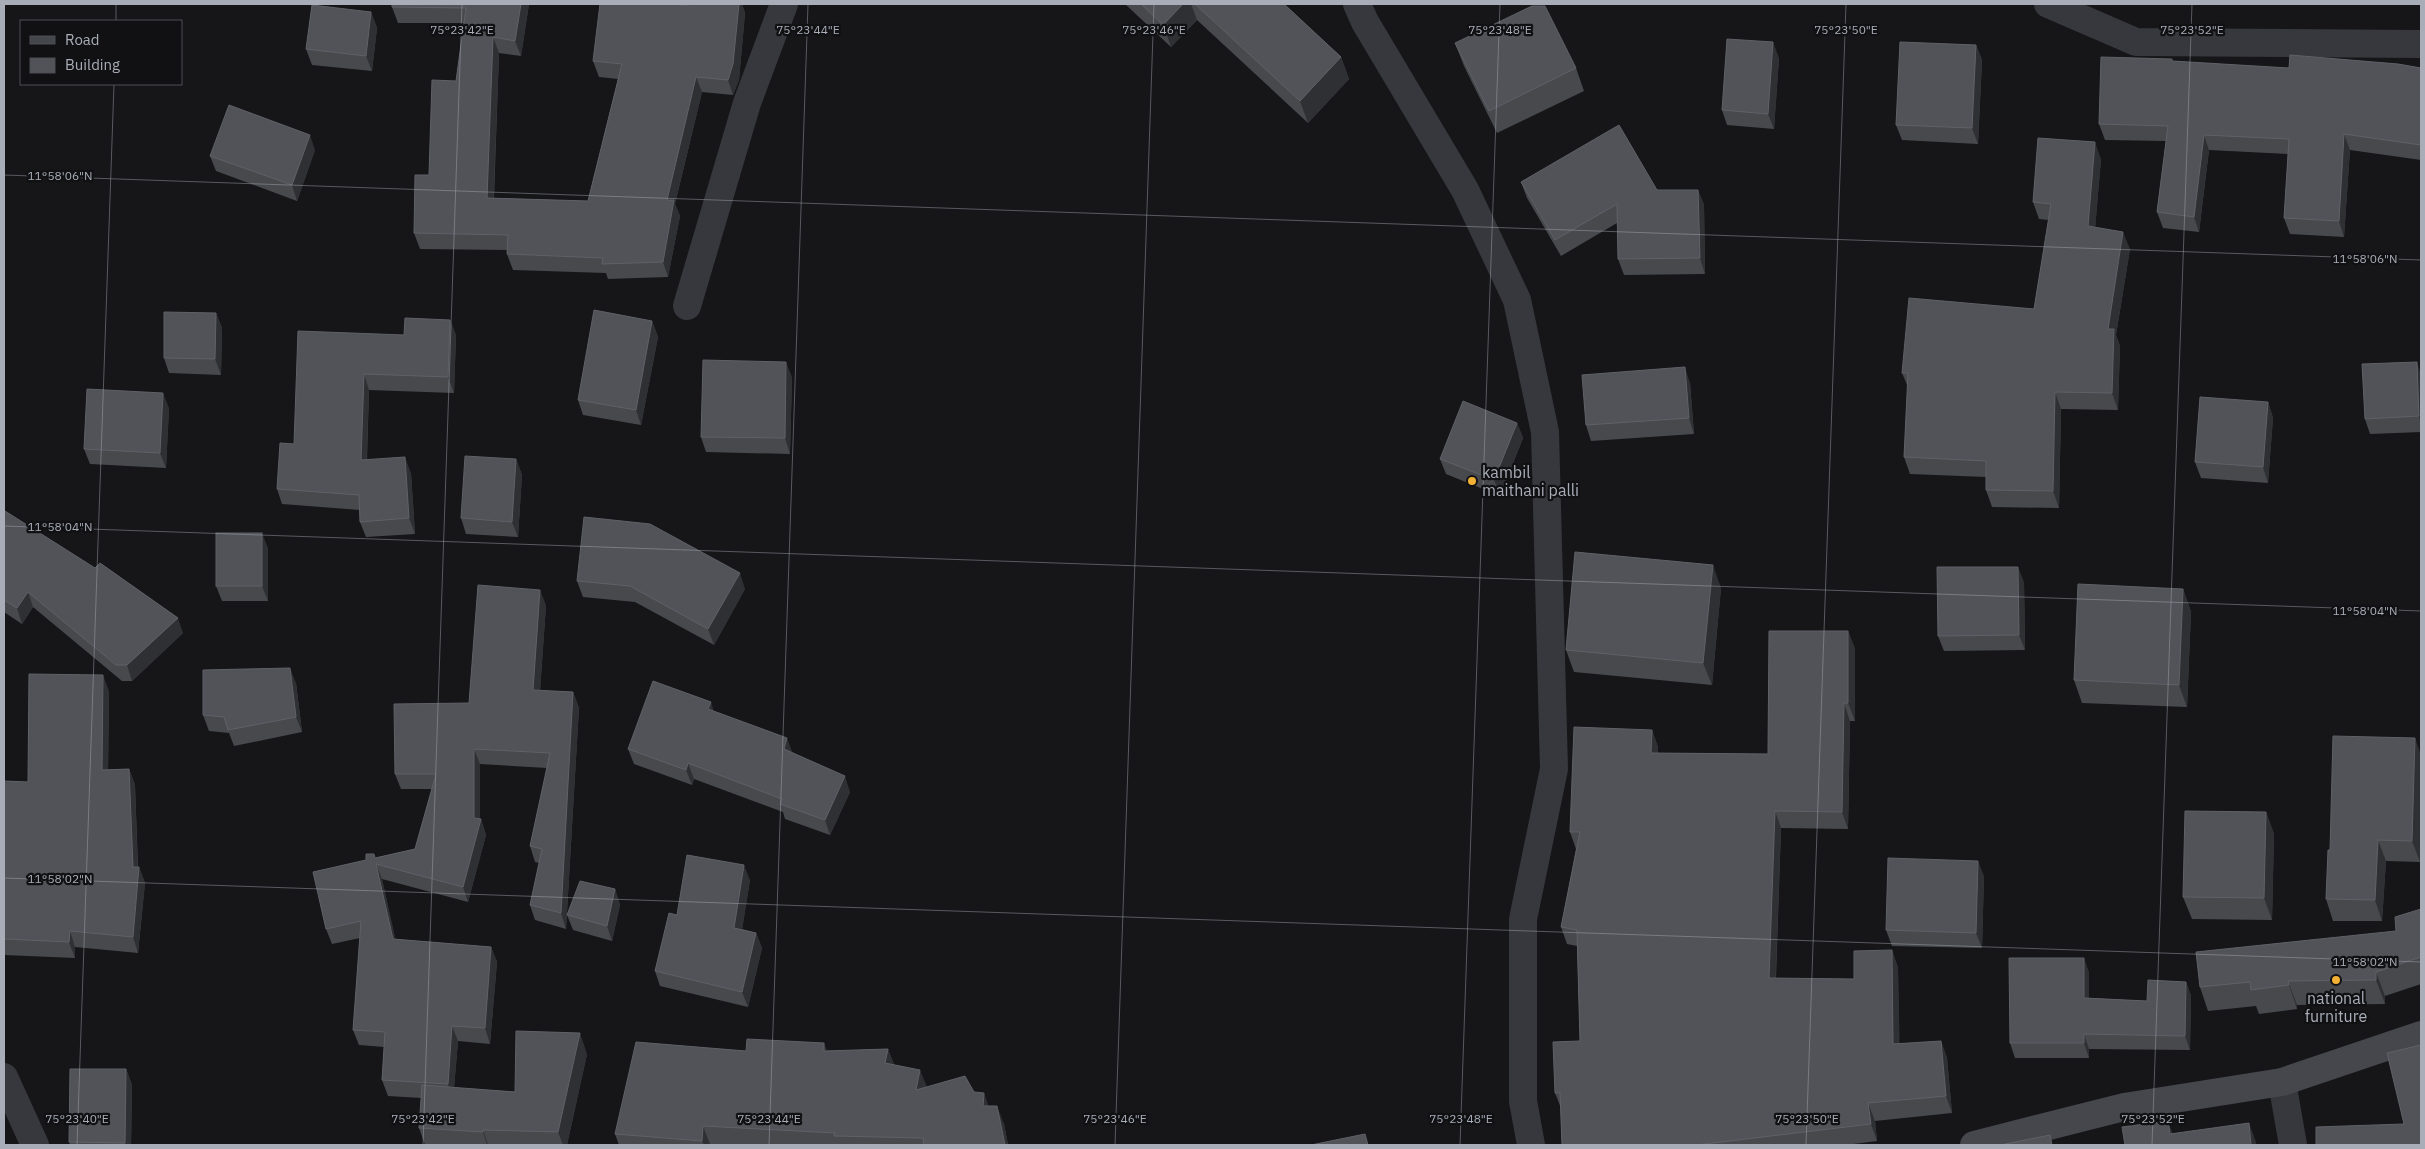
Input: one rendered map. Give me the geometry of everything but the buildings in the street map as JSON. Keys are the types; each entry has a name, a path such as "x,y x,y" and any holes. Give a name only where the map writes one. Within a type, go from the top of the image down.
{"main road":[{"path":"1974,1145 2124,1107 2282,1082 2421,1035"}],"street":[{"path":"687,306 747,103 784,4"},
{"path":"1357,4 1365,22 1465,190 1517,300 1545,432 1554,769 1523,919 1523,1101 1531,1145"},
{"path":"2048,4 2136,42 2421,44"},
{"path":"4,1077 35,1145"},
{"path":"2282,1082 2293,1145"}],"place":[{"name":"kambil maithani palli","path":"1472,481"},
{"name":"national furniture","path":"2336,980"}]}
